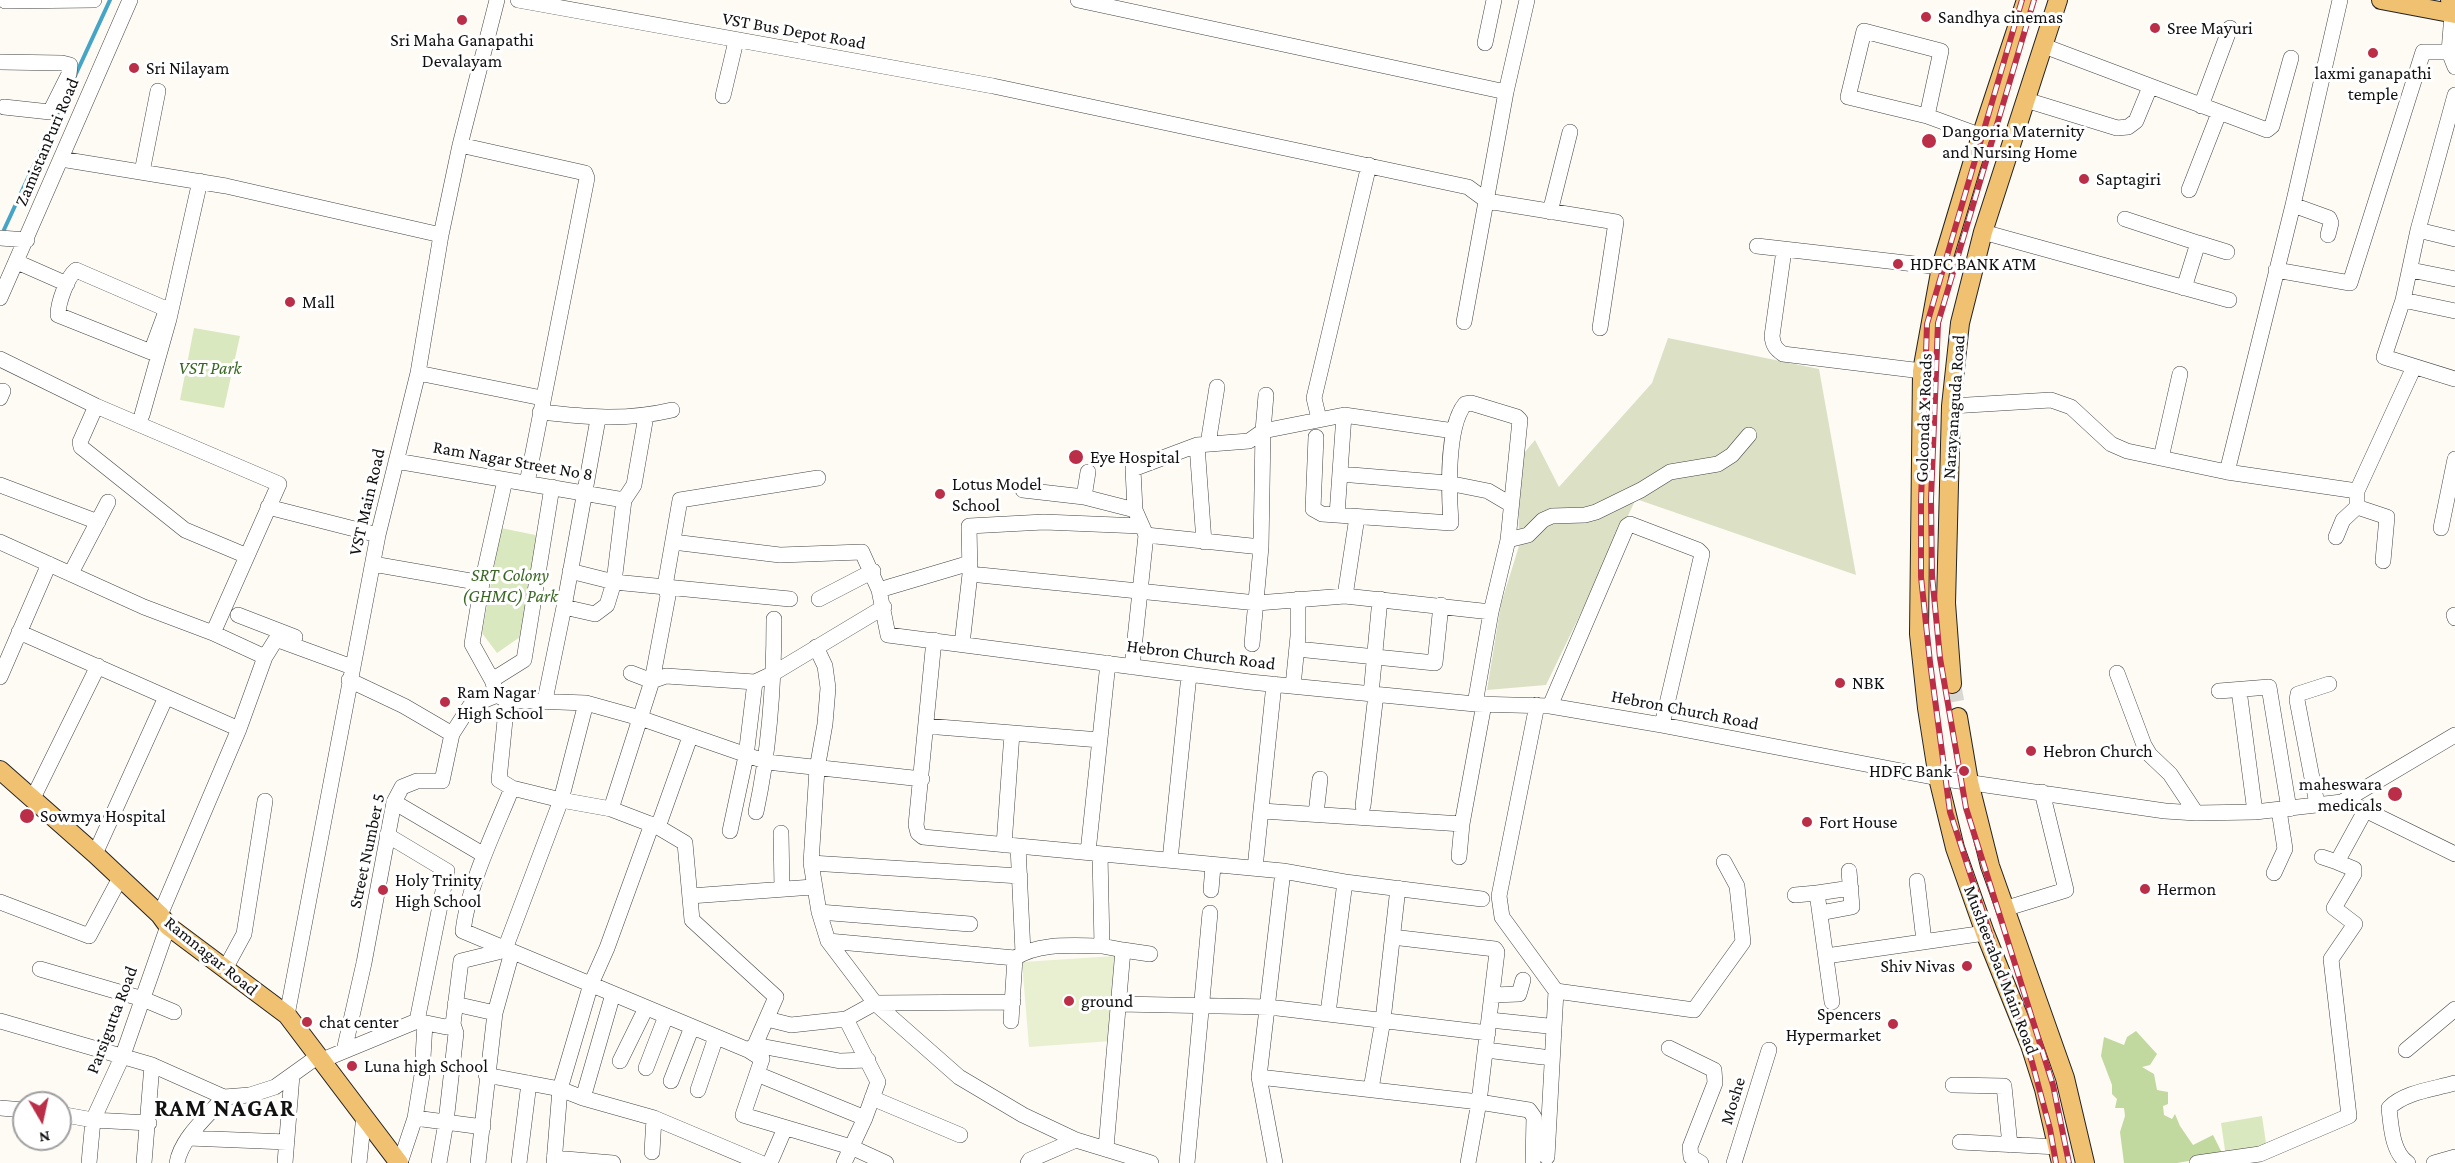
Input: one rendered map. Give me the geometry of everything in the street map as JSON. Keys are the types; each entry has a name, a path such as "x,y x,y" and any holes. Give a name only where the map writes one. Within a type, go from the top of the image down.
{"main road":[{"name":"Golconda X Roads","path":"1938,778 1919,634 1923,372 1941,267 2026,0"},
{"name":"Narayanaguda Road","path":"1952,684 1946,603 1951,406 1960,323 1983,232 2058,0"},
{"path":"2381,0 2453,7"},
{"path":"1922,662 1949,659"},
{"path":"1958,717 1969,782"},
{"name":"Ramnagar Road","path":"1,775 33,798 164,921 287,1015 318,1059 364,1115 399,1163"},
{"name":"Musheerabad Main Road","path":"1938,778 1955,848 1985,933 2030,1045 2060,1155"},
{"name":"Musheerabad Main Road","path":"1969,782 1990,866 2004,909 2066,1078 2085,1163"},
{"path":"2030,1045 2052,1039"}],"street":[{"path":"4,1 94,0"},
{"name":"ZamistanPuri Road","path":"0,298 17,262 13,239 61,159 130,0"},
{"name":"VST Main Road","path":"287,1015 378,535 418,373 441,235 460,145 497,0"},
{"name":"VST Bus Depot Road","path":"518,0 993,86 1468,187 1487,201"},
{"path":"1078,0 1506,92"},
{"path":"1485,43 1494,0"},
{"path":"1464,322 1506,92 1527,0"},
{"path":"2228,472 2340,0"},
{"path":"2276,270 2350,284 2424,52 2452,60 2453,7"},
{"path":"2185,188 2210,110 2230,28"},
{"path":"1927,116 1941,51 1864,31 1848,97 1927,116 1982,136"},
{"path":"723,96 736,41"},
{"path":"2044,46 2263,129 2270,128 2291,58"},
{"path":"0,62 62,63 70,66 69,74 50,112 4,107"},
{"path":"2026,100 2123,128 2136,122 2150,87"},
{"path":"143,170 158,91"},
{"path":"2455,95 2418,230 2403,300 2384,357 2455,379"},
{"path":"1550,212 1570,132"},
{"path":"460,145 585,173 587,178 527,483"},
{"path":"61,159 143,170 441,235"},
{"path":"1319,419 1314,398 1369,165"},
{"path":"142,415 169,318 200,182"},
{"path":"1487,201 1616,222 1600,328"},
{"path":"2293,205 2329,218 2331,223 2328,235"},
{"path":"2125,219 2227,252"},
{"path":"2418,230 2455,239"},
{"path":"1983,232 2229,300"},
{"path":"2184,288 2198,243"},
{"path":"1757,246 1941,267"},
{"path":"1784,250 1772,336 1773,345 1777,350 1783,354 1923,372"},
{"path":"17,262 67,284"},
{"path":"76,270 164,308 165,314 151,352 58,315 67,284 76,270"},
{"path":"2411,270 2455,279"},
{"path":"2403,300 2455,311"},
{"path":"0,359 96,406 278,482 279,485 213,633"},
{"path":"2336,537 2343,520 2357,507 2357,491 2414,367"},
{"path":"418,373 598,418 646,416 672,410"},
{"path":"2160,458 2180,374"},
{"path":"1204,542 1202,444 1216,387"},
{"path":"1252,644 1261,546 1263,431 1266,395"},
{"path":"1951,406 2051,400 2062,402 2071,407 2111,444 2127,451 2228,472 2357,491"},
{"path":"1316,437 1313,509 1322,514 1450,524 1448,483 1454,431 1460,410 1465,404 1471,403 1520,420 1508,540 1491,612 1459,857"},
{"path":"96,406 80,442 81,447 185,530 247,556"},
{"path":"1337,515 1344,415"},
{"path":"1132,667 1144,530 1135,510 1133,469 1202,444 1249,441 1263,431 1344,415 1454,431"},
{"path":"564,607 595,614 607,605 614,582 624,500 634,485 646,416"},
{"path":"545,700 598,418"},
{"path":"1508,540 1528,535 1543,520 1552,516 1585,515 1596,512 1641,490 1670,472 1718,464 1732,455 1749,435"},
{"name":"Ram Nagar Street No 8","path":"396,461 624,500"},
{"path":"2441,528 2454,469"},
{"path":"1084,497 1088,472"},
{"path":"1340,474 1448,483 1488,491 1510,504"},
{"path":"611,809 652,681 668,596 665,586 680,500 818,478"},
{"path":"505,480 482,583 472,644 499,692 499,780 513,788 611,809 655,825 685,843 692,920 775,995 776,999 752,1048"},
{"path":"0,485 98,522"},
{"name":"Street Number 5","path":"344,1051 364,963 394,802 402,787 417,781 442,780 452,734 470,706 499,692 524,660 552,488"},
{"path":"1023,490 1084,497 1135,510"},
{"path":"71,573 108,502"},
{"path":"268,507 378,535"},
{"path":"2357,507 2387,517 2383,561"},
{"path":"1345,596 1357,517"},
{"path":"962,644 970,569 969,526 1044,522 1144,530 1204,542 1261,546"},
{"path":"1540,1160 1556,991 1502,917 1499,896 1543,705 1630,524 1698,550 1702,554 1662,725"},
{"path":"0,542 144,607 213,633 266,657 275,641 281,641 352,669"},
{"path":"631,673 652,681 666,676 755,682 774,674 884,607 873,572 862,552 780,555 673,542"},
{"path":"0,677 50,564"},
{"path":"373,564 482,583"},
{"path":"879,590 970,569 1257,603 1345,596 1491,612"},
{"path":"570,571 614,582 790,599"},
{"path":"819,599 873,572"},
{"path":"1293,686 1297,649 1298,599"},
{"path":"1364,806 1380,600"},
{"path":"1297,649 1435,663 1441,605"},
{"name":"Hebron Church Road","path":"884,607 888,635 1189,675 1480,704 1543,705 1662,725 1938,778 2196,813 2284,810 2342,802 2455,737"},
{"path":"238,615 352,669 404,706 452,734"},
{"path":"756,812 767,762 774,674 774,619"},
{"path":"19,632 239,729"},
{"path":"934,640 916,825 918,833 923,837 1283,871 1345,882 1482,900"},
{"path":"816,647 825,666 828,688 825,724 817,769 811,863 813,887 828,942 875,1003 959,1077 1023,1115 1076,1140 1151,1163"},
{"name":"Parsigutta Road","path":"89,1163 93,1120 123,1055 164,921 266,657"},
{"path":"1102,946 1094,853 1100,740 1108,663"},
{"path":"33,798 98,666"},
{"path":"2117,673 2144,745 2150,755 2170,774 2196,813"},
{"path":"1170,860 1189,675"},
{"path":"730,831 746,756 755,682"},
{"path":"1255,868 1274,684"},
{"path":"2318,804 2297,700 2298,694 2302,691 2329,684"},
{"path":"2219,692 2269,687 2284,810 2285,849 2274,873"},
{"path":"2239,690 2255,812"},
{"path":"499,692 545,700 586,703 640,718 767,762 922,779"},
{"path":"95,854 166,697"},
{"path":"478,1163 486,1076 495,1013 508,950 561,800 586,703"},
{"path":"926,726 1100,740"},
{"path":"1011,1021 1019,956 1020,876 1011,845 1012,733"},
{"path":"613,1163 554,1161 560,1089 591,984 690,737"},
{"path":"1316,814 1320,779"},
{"path":"513,788 484,855 465,915 463,931 716,1037 752,1048 840,1061 868,1060"},
{"path":"2004,909 2066,890 2042,792"},
{"path":"225,969 244,934 266,801"},
{"path":"394,802 484,855"},
{"path":"2342,802 2366,809 2455,854"},
{"path":"2198,1163 2260,1154 2349,1116 2331,959 2355,924 2334,908 2354,874 2354,869 2330,860 2366,809"},
{"path":"1262,811 1462,824"},
{"path":"781,833 782,889"},
{"path":"387,835 447,871 421,1022 422,1075 415,1118 399,1163"},
{"path":"1556,991 1694,1011 1743,942 1737,886 1724,862"},
{"path":"811,863 1020,876"},
{"path":"1211,890 1213,866"},
{"path":"1275,1163 1259,1077 1269,1007 1283,871"},
{"path":"1820,913 1852,907 1849,872"},
{"path":"0,902 89,936 120,878"},
{"path":"1917,881 1924,941"},
{"path":"1328,1013 1345,882"},
{"path":"690,896 813,887"},
{"path":"1371,1089 1383,1020 1398,888"},
{"path":"1795,895 1851,888"},
{"path":"1817,893 1832,1002"},
{"path":"819,912 970,924"},
{"path":"1187,1163 1210,913"},
{"path":"1826,956 1985,933"},
{"path":"1392,937 1495,950 1498,954 1479,1102 1468,1163"},
{"path":"828,942 1019,956 1048,947 1102,946 1150,954"},
{"path":"439,1163 456,1033 453,1024 461,961 508,950"},
{"path":"1106,1148 1123,950"},
{"path":"40,969 142,999 174,1012"},
{"path":"1493,995 1519,994 1523,980"},
{"path":"583,1098 613,994"},
{"path":"767,1019 791,1025 846,1019 875,1003 1013,1002"},
{"path":"455,1004 495,1013"},
{"path":"1119,1004 1269,1007 1383,1020 1489,1027 1548,1026"},
{"path":"620,1061 646,1008"},
{"path":"2406,1050 2455,1009"},
{"path":"646,1068 666,1016"},
{"path":"844,1163 865,1118 878,1082 846,1019"},
{"path":"0,1020 123,1055 152,1065 224,1097 250,1095 275,1087 318,1059 421,1022 446,1027 453,1024"},
{"path":"670,1081 692,1027"},
{"path":"698,1090 716,1037"},
{"path":"752,1048 762,1059 743,1115 851,1147 886,1163"},
{"path":"1669,1048 1714,1070 1715,1083 1690,1147 1691,1157 1701,1163"},
{"path":"1486,1050 1543,1057"},
{"name":"Moshe","path":"1734,1163 1769,1050"},
{"path":"144,1163 152,1065"},
{"path":"758,1074 865,1118"},
{"path":"285,1163 292,1075"},
{"path":"486,1076 560,1089 583,1098 654,1118 761,1163 785,1128"},
{"path":"1259,1077 1479,1102 1532,1112 1540,1160"},
{"path":"519,1163 529,1083"},
{"path":"2408,1163 2401,1159 2393,1137 2389,1108 2395,1102 2412,1095 2455,1083"},
{"path":"1953,1085 2004,1086 2010,1145"},
{"path":"177,1163 178,1154 188,1138 224,1097"},
{"path":"872,1098 960,1135"},
{"path":"359,1163 364,1115"},
{"path":"72,1116 93,1120 148,1123"},
{"path":"415,1118 483,1127"},
{"path":"652,1152 654,1118"},
{"path":"188,1138 287,1142"},
{"path":"1028,1163 1030,1160 1076,1140"},
{"path":"1960,1142 2010,1145 2060,1155"},
{"path":"2434,1163 2455,1157"}],"green space":[{"name":"VST Park","path":"194,328 240,336 224,408 180,400"},
{"path":"1668,338 1819,369 1856,575 1636,499 1546,685 1487,690 1501,604 1519,546 1518,460 1535,440 1559,487 1652,383"},
{"name":"SRT Colony (GHMC) Park","path":"501,528 540,536 520,637 497,653 482,633"},
{"name":"ground","path":"1115,956 1111,1041 1029,1047 1022,962"},
{"path":"2136,1031 2157,1054 2150,1065 2142,1067 2154,1074 2157,1090 2168,1092 2168,1104 2163,1106 2164,1115 2172,1119 2175,1114 2193,1145 2213,1135 2223,1155 2177,1163 2124,1163 2120,1132 2125,1116 2124,1108 2115,1108 2117,1099 2112,1094 2112,1085 2101,1056 2104,1037 2124,1045 2127,1037"},
{"path":"2262,1116 2267,1150 2226,1157 2221,1123"}],"waterway":[{"path":"75,76 110,0"},
{"path":"2,234 58,113"}],"tunnel":[{"path":"1952,684 1958,717"}],"railway":[{"path":"2022,0 1927,324 1921,501 1921,577 1950,812 2032,1062 2050,1129 2056,1163"},
{"path":"2034,0 1938,323 1931,499 1932,575 1940,658 1966,808 2053,1085 2069,1163"}],"place":[{"name":"Sandhya cinemas","path":"1926,17"},
{"name":"Sri Maha Ganapathi Devalayam","path":"462,20"},
{"name":"Sree Mayuri","path":"2155,28"},
{"name":"laxmi ganapathi temple","path":"2373,53"},
{"name":"Sri Nilayam","path":"134,68"},
{"name":"Dangoria Maternity and Nursing Home","path":"1929,141"},
{"name":"Saptagiri","path":"2084,179"},
{"name":"HDFC BANK ATM","path":"1898,264"},
{"name":"Mall","path":"290,302"},
{"name":"Eye Hospital","path":"1076,457"},
{"name":"Lotus Model School","path":"940,494"},
{"name":"NBK","path":"1840,683"},
{"name":"Ram Nagar High School","path":"445,702"},
{"name":"Hebron Church","path":"2031,751"},
{"name":"HDFC Bank","path":"1964,771"},
{"name":"maheswara medicals","path":"2395,794"},
{"name":"Sowmya Hospital","path":"27,816"},
{"name":"Fort House","path":"1807,822"},
{"name":"Hermon","path":"2145,889"},
{"name":"Holy Trinity High School","path":"383,890"},
{"name":"Shiv Nivas","path":"1967,966"},
{"name":"ground","path":"1069,1001"},
{"name":"chat center","path":"307,1022"},
{"name":"Spencers Hypermarket","path":"1893,1024"},
{"name":"Luna high School","path":"352,1066"}],"district":[{"name":"RAM NAGAR","path":"225,1109"}]}
